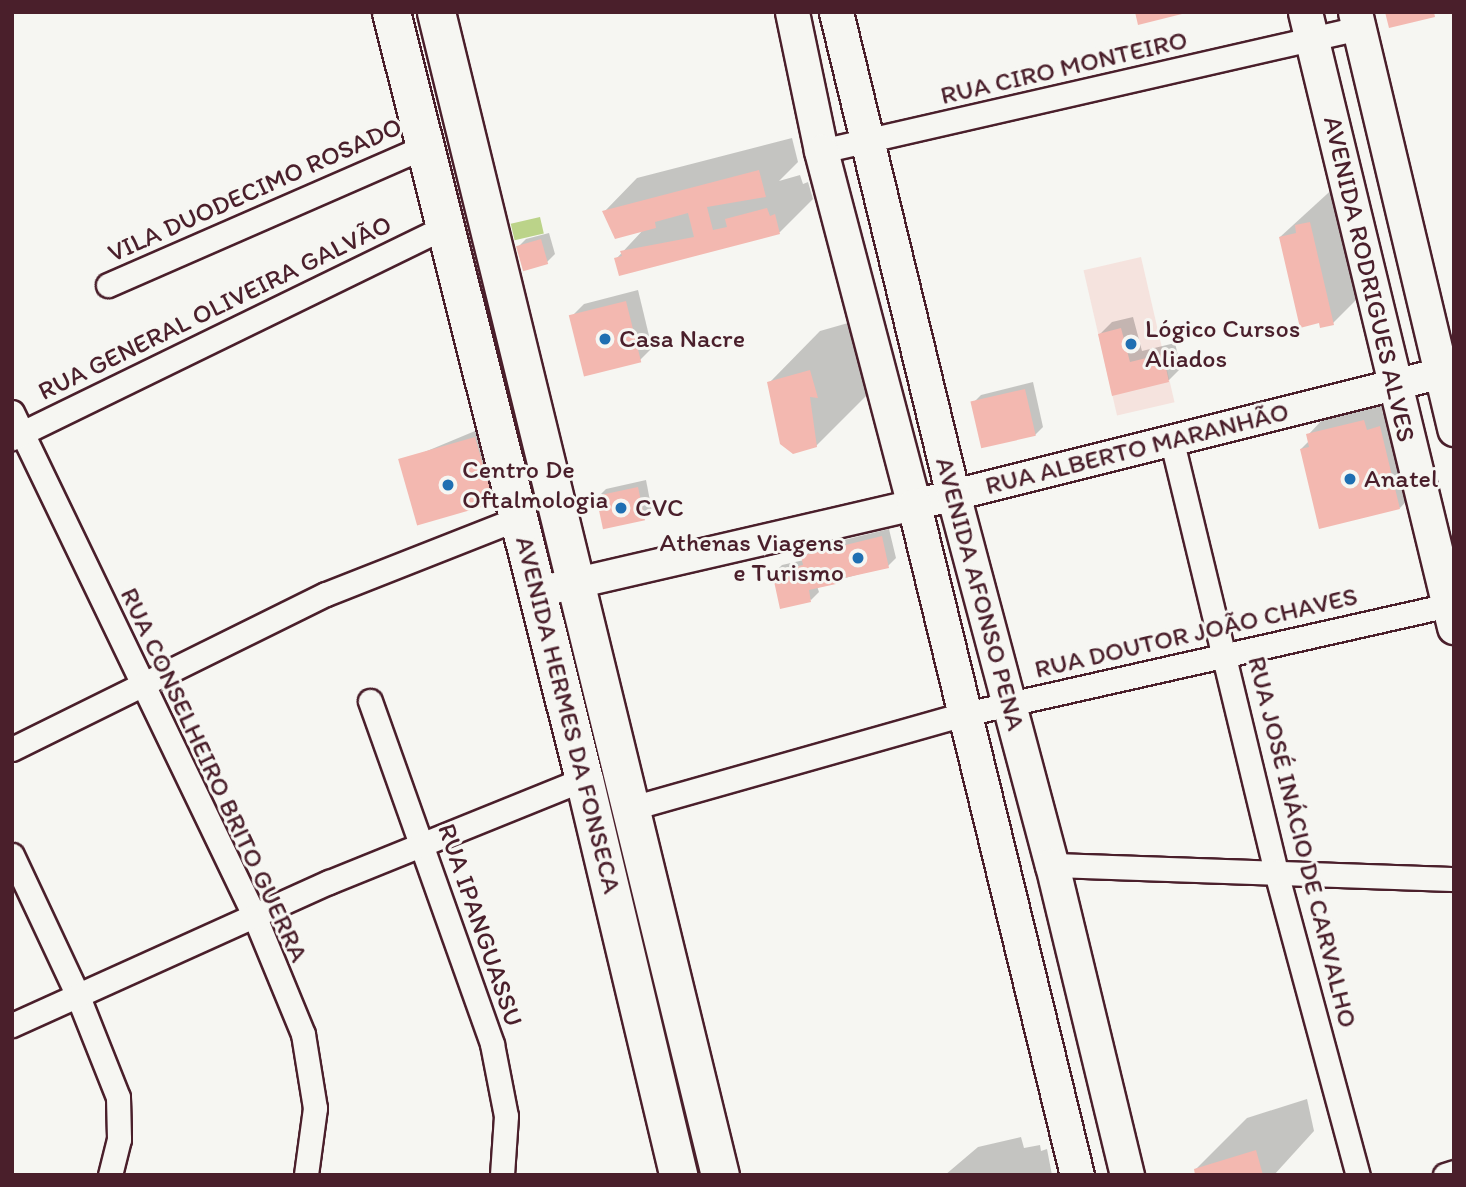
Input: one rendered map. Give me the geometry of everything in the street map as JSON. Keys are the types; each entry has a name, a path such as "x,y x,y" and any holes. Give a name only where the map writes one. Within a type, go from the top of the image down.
{"main road":[{"name":"AVENIDA HERMES DA FONSECA","path":"391,12 442,228 519,517 584,779 678,1175"},
{"name":"AVENIDA HERMES DA FONSECA","path":"436,12 720,1175"},
{"name":"AVENIDA AFONSO PENA","path":"792,12 821,151 914,505 1077,1175"},
{"name":"AVENIDA AFONSO PENA","path":"836,12 870,141 953,494 1052,865 1127,1175"},
{"name":"AVENIDA RODRIGUES ALVES","path":"1357,20 1447,372 1454,429"},
{"name":"AVENIDA RODRIGUES ALVES","path":"1308,26 1393,385 1452,617"},
{"path":"1429,527 1437,511 1454,504"}],"street":[{"name":"RUA CIRO MONTEIRO","path":"821,151 870,141 1308,26 1357,20"},
{"name":"VILA DUODECIMO ROSADO","path":"108,285 424,147"},
{"name":"RUA GENERAL OLIVEIRA GALVÃO","path":"17,435 442,228"},
{"name":"RUA ALBERTO MARANHÃO","path":"534,583 553,588 575,584 704,550 914,505 1447,372"},
{"name":"RUA CONSELHEIRO BRITO GUERRA","path":"12,412 17,435 254,915 303,1034 313,1072 313,1150 306,1175"},
{"name":"RUA JOSÉ INÁCIO DE CARVALHO","path":"1172,442 1226,652 1276,872 1358,1175"},
{"path":"12,749 141,682 326,594 519,517"},
{"name":"RUA DOUTOR JOÃO CHAVES","path":"632,807 965,714 1226,652 1452,617"},
{"name":"RUA IPANGUASSU","path":"370,701 492,1044 506,1116 502,1175"},
{"path":"12,1025 254,915 421,843 584,779"},
{"path":"12,855 77,994 118,1097 119,1139 110,1175"},
{"path":"1052,865 1454,879"},
{"path":"1445,1175 1454,1172"}],"shaded area":[{"name":"Lógico Cursos Aliados","path":"1141,257 1175,402 1117,415 1084,270"}],"green space":[{"path":"540,217 544,234 515,240 511,224"}],"building":[{"path":"1135,12 1185,12 1186,13 1138,25"},
{"path":"1385,12 1434,12 1435,17 1389,28"},
{"path":"759,170 766,197 707,207 713,230 727,227 725,219 767,208 770,216 775,214 780,234 619,276 614,258 622,256 620,251 694,237 688,213 655,222 656,228 615,239 602,211"},
{"path":"1310,222 1334,325 1320,328 1319,323 1300,328 1279,237 1296,233 1295,225"},
{"path":"541,239 548,264 523,271 516,246"},
{"name":"Casa Nacre","path":"626,301 641,362 584,376 569,315"},
{"path":"1121,328 1130,362 1163,354 1169,382 1112,396 1098,334"},
{"path":"810,370 818,398 810,397 817,447 793,454 780,444 767,382"},
{"path":"1025,389 1036,436 981,448 970,402"},
{"name":"Anatel","path":"1364,420 1367,430 1380,426 1400,509 1319,529 1300,449 1309,447 1306,434"},
{"name":"Centro De Oftalmologia","path":"475,437 494,503 417,525 398,459"},
{"name":"CVC","path":"638,487 645,520 603,529 596,496"},
{"path":"882,536 889,568 835,580 836,584 809,590 811,602 780,609 772,572 803,565 801,556"},
{"path":"1256,1150 1263,1175 1195,1175 1194,1169"}],"place":[{"name":"Casa Nacre","path":"605,339"},
{"name":"Lógico Cursos Aliados","path":"1131,344"},
{"name":"Anatel","path":"1350,479"},
{"name":"Centro De Oftalmologia","path":"448,485"},
{"name":"CVC","path":"621,508"},
{"name":"Athenas Viagens e Turismo","path":"858,558"}]}
